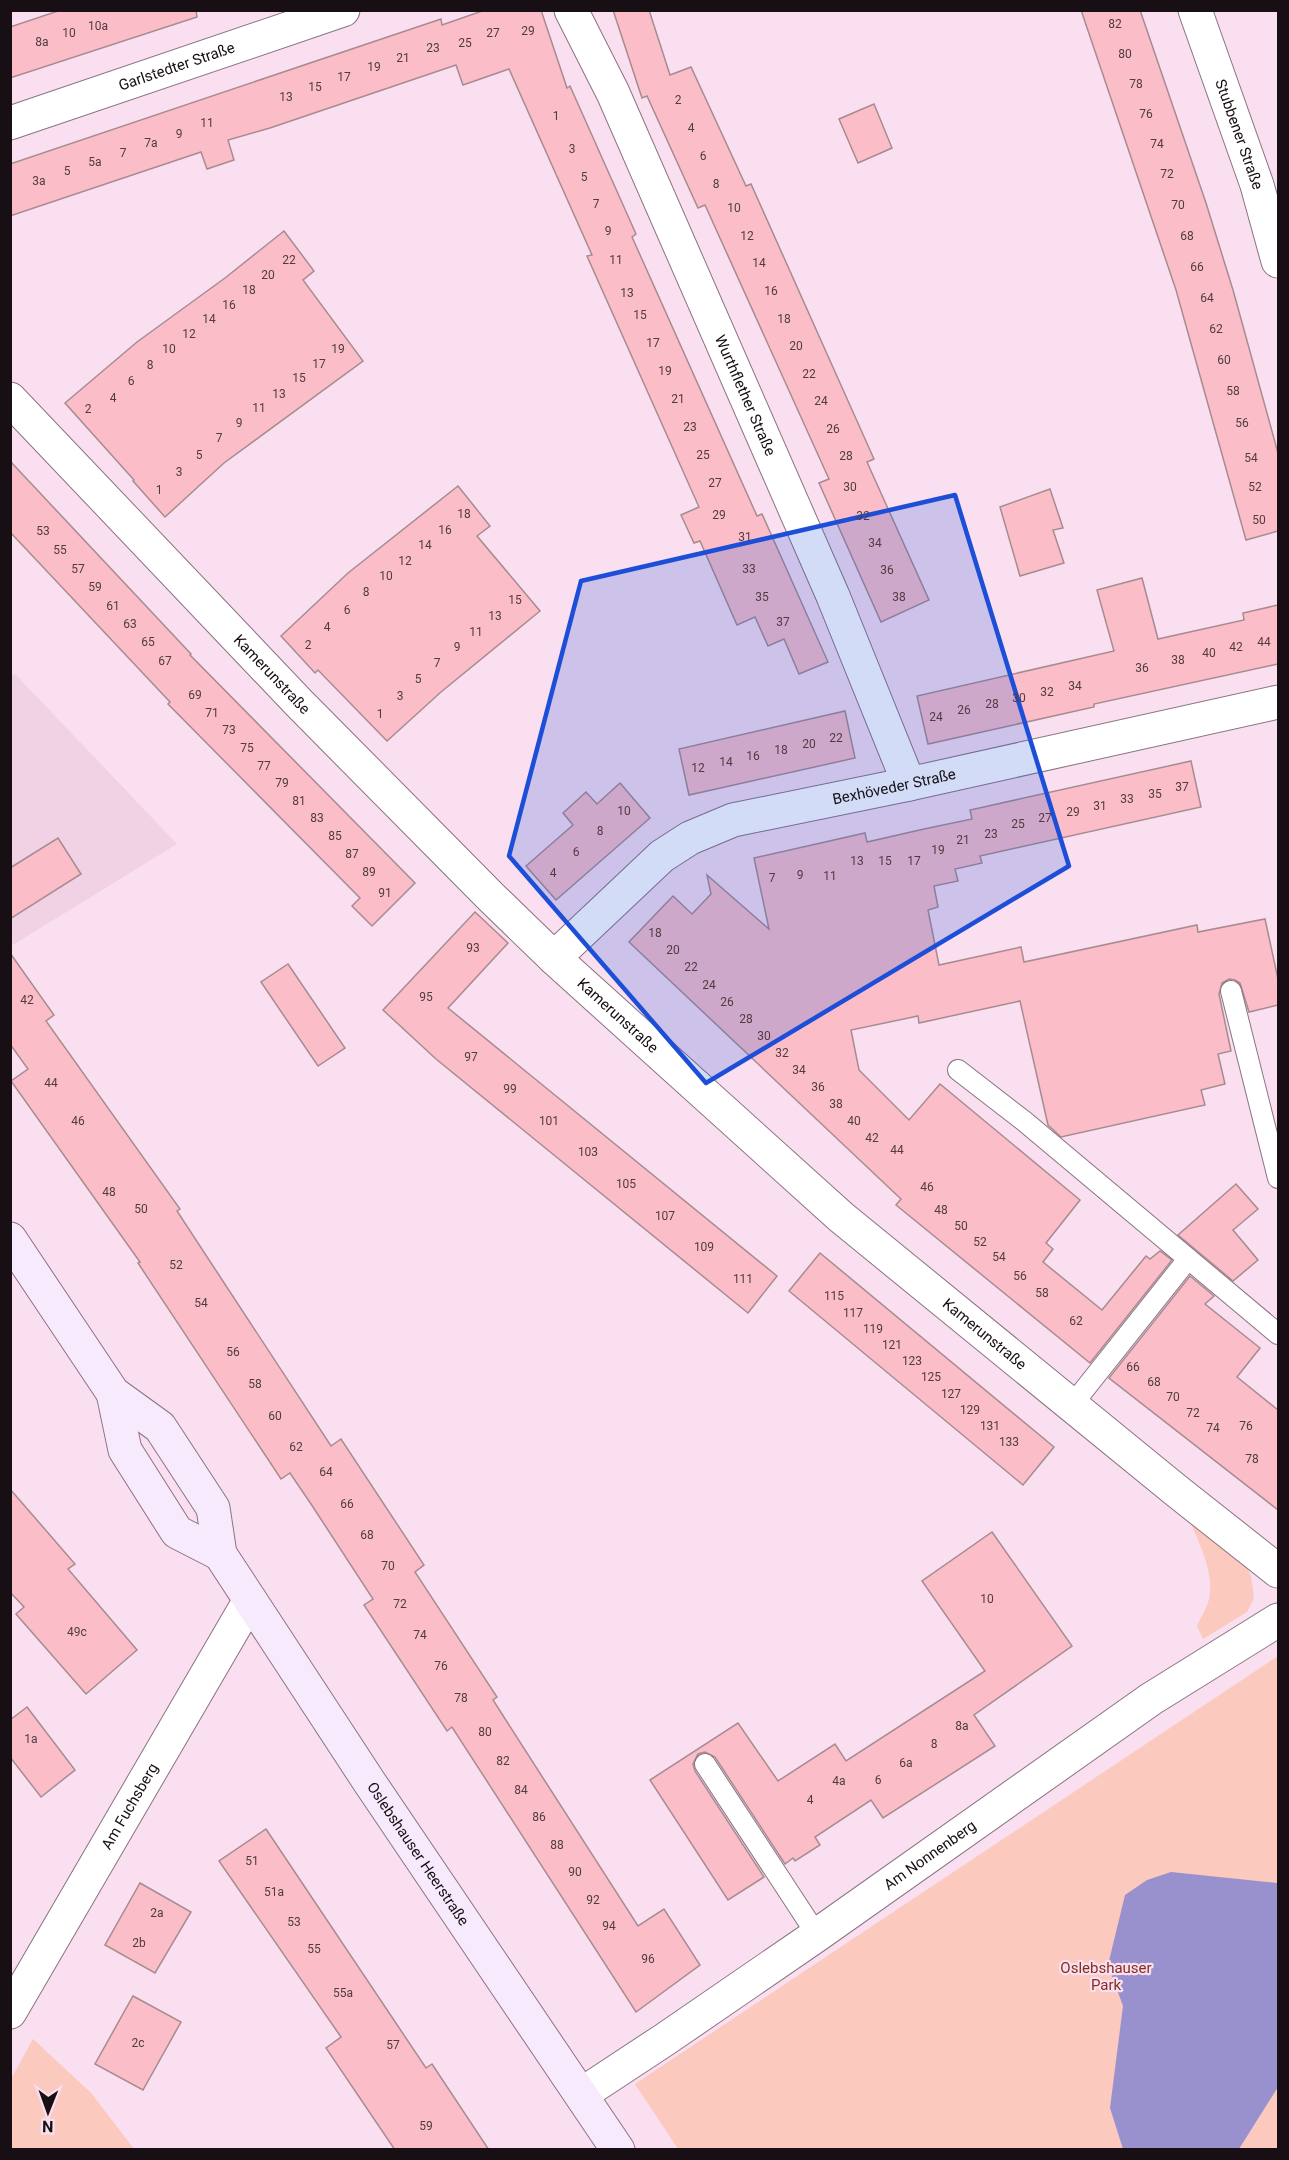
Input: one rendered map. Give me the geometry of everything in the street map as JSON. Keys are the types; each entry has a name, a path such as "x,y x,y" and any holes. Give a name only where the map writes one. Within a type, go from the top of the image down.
{"main road":[{"name":"Oslebshauser Heerstraße","path":"10,1239 113,1393 160,1427 213,1508 220,1554 370,1783 582,2094 616,2149"}],"street":[{"name":"Garlstedter Straße","path":"10,123 344,10"},
{"name":"Wurthflether Straße","path":"571,10 613,93 833,596 909,784"},
{"name":"Stubbener Straße","path":"1195,10 1257,185 1278,261"},
{"name":"Kamerunstraße","path":"10,399 307,711 554,958 841,1217 1278,1571"},
{"name":"Bexhöveder Straße","path":"554,958 636,878 662,856 690,838 733,820 909,784 1278,702"},
{"name":"Am Fuchsberg","path":"10,2012 250,1600"},
{"name":"Am Nonnenberg","path":"582,2094 817,1935 1151,1699 1278,1620"}],"lane":[{"path":"1231,991 1278,1178"},
{"path":"958,1070 1024,1121 1278,1334"},
{"path":"1072,1405 1188,1259"},
{"path":"705,1764 817,1935"}],"highlighted area":[{"path":"955,495 1069,866 706,1083 509,856 581,581"}],"shaded area":[{"path":"15,674 177,844 11,946 10,677"},
{"path":"1171,1872 1278,1883 1278,2087 1239,2149 1123,2149 1110,2108 1123,2006 1108,1965 1125,1895 1147,1880"}],"green space":[{"path":"1188,1516 1241,1556 1251,1576 1254,1598 1247,1612 1203,1639 1197,1626 1209,1599 1210,1578"},
{"name":"Oslebshauser Park","path":"1278,1656 1278,2149 678,2149 635,2084"},
{"path":"33,2039 91,2093 134,2149 11,2149 11,2079"}],"building":[{"path":"61,10 196,10 197,17 10,78 10,27"},
{"path":"485,10 541,10 567,88 570,86 636,234 632,237 757,516 762,514 828,662 799,674 784,639 768,646 755,617 737,625 700,541 694,543 681,515 699,507 587,256 592,255 509,69 463,85 456,65 228,140 234,160 207,169 201,152 10,216 10,164 441,19 442,25"},
{"path":"613,10 649,10 670,75 691,67 746,186 751,184 874,459 867,462 929,600 881,622 819,483 829,479 705,205 698,208 647,96 642,98"},
{"path":"1081,10 1140,10 1206,203 1233,290 1278,453 1278,531 1246,540 1176,290"},
{"path":"874,104 892,148 858,163 839,119"},
{"path":"284,231 314,271 303,280 363,361 224,463 165,517 65,403 137,342 225,278"},
{"path":"10,461 190,655 415,883 372,926 352,906 360,898 168,704 170,702 10,532"},
{"path":"458,486 490,526 477,536 540,611 441,692 387,741 318,670 315,673 281,636 348,573"},
{"path":"1050,489 1063,528 1053,530 1064,563 1020,576 1000,507"},
{"path":"1142,578 1158,639 1244,620 1243,613 1278,605 1278,664 1094,704 1094,707 928,744 917,696 1114,651 1097,590"},
{"path":"845,711 855,758 689,795 679,749"},
{"path":"1191,761 1201,807 980,856 982,863 955,869 958,881 934,886 938,907 928,910 939,965 1021,947 1024,962 1197,925 1198,932 1265,919 1278,979 1278,1005 1249,1012 1240,983 1229,979 1222,983 1219,994 1231,1051 1218,1054 1225,1084 1201,1090 1205,1105 1061,1137 1048,1125 1020,1001 919,1023 918,1016 851,1030 859,1070 909,1120 940,1084 1080,1200 1046,1243 1053,1249 1043,1262 1102,1310 1146,1256 1150,1259 1160,1251 1172,1260 1090,1363 896,1205 901,1199 629,942 673,896 692,914 711,894 707,875 769,929 754,858 865,833 867,842 972,819 970,810"},
{"path":"620,783 650,818 556,900 526,866 573,825 563,813 586,792 597,804"},
{"path":"58,838 81,874 10,919 10,868"},
{"path":"475,912 508,943 448,1008 777,1276 748,1313 436,1059 383,1010"},
{"path":"10,953 54,1015 46,1021 180,1209 177,1211 331,1446 341,1439 424,1565 415,1572 497,1697 493,1700 638,1926 664,1909 700,1965 636,2012 452,1727 447,1731 364,1605 373,1599 311,1504 290,1473 281,1479 138,1263 140,1262 11,1081 28,1069 10,1044"},
{"path":"288,964 345,1048 318,1066 261,982"},
{"path":"1236,1184 1258,1209 1233,1230 1258,1260 1233,1281 1178,1235"},
{"path":"820,1253 1054,1447 1023,1485 789,1291"},
{"path":"1190,1276 1214,1296 1205,1304 1260,1348 1237,1377 1278,1410 1278,1510 1109,1378"},
{"path":"10,1489 75,1564 68,1569 137,1650 86,1694 16,1614 24,1607 10,1592"},
{"path":"992,1532 1072,1646 974,1715 995,1746 883,1818 871,1800 815,1837 820,1845 795,1861 793,1858 785,1864 715,1757 705,1752 698,1754 693,1764 695,1771 764,1877 728,1900 650,1780 738,1723 778,1781 835,1744 846,1761 985,1671 922,1581"},
{"path":"27,1707 75,1770 41,1797 10,1757 10,1720"},
{"path":"266,1829 426,2068 432,2064 489,2150 395,2150 326,2048 341,2037 219,1861"},
{"path":"140,1883 191,1912 155,1973 105,1945"},
{"path":"133,1996 181,2022 143,2090 95,2064"}]}
